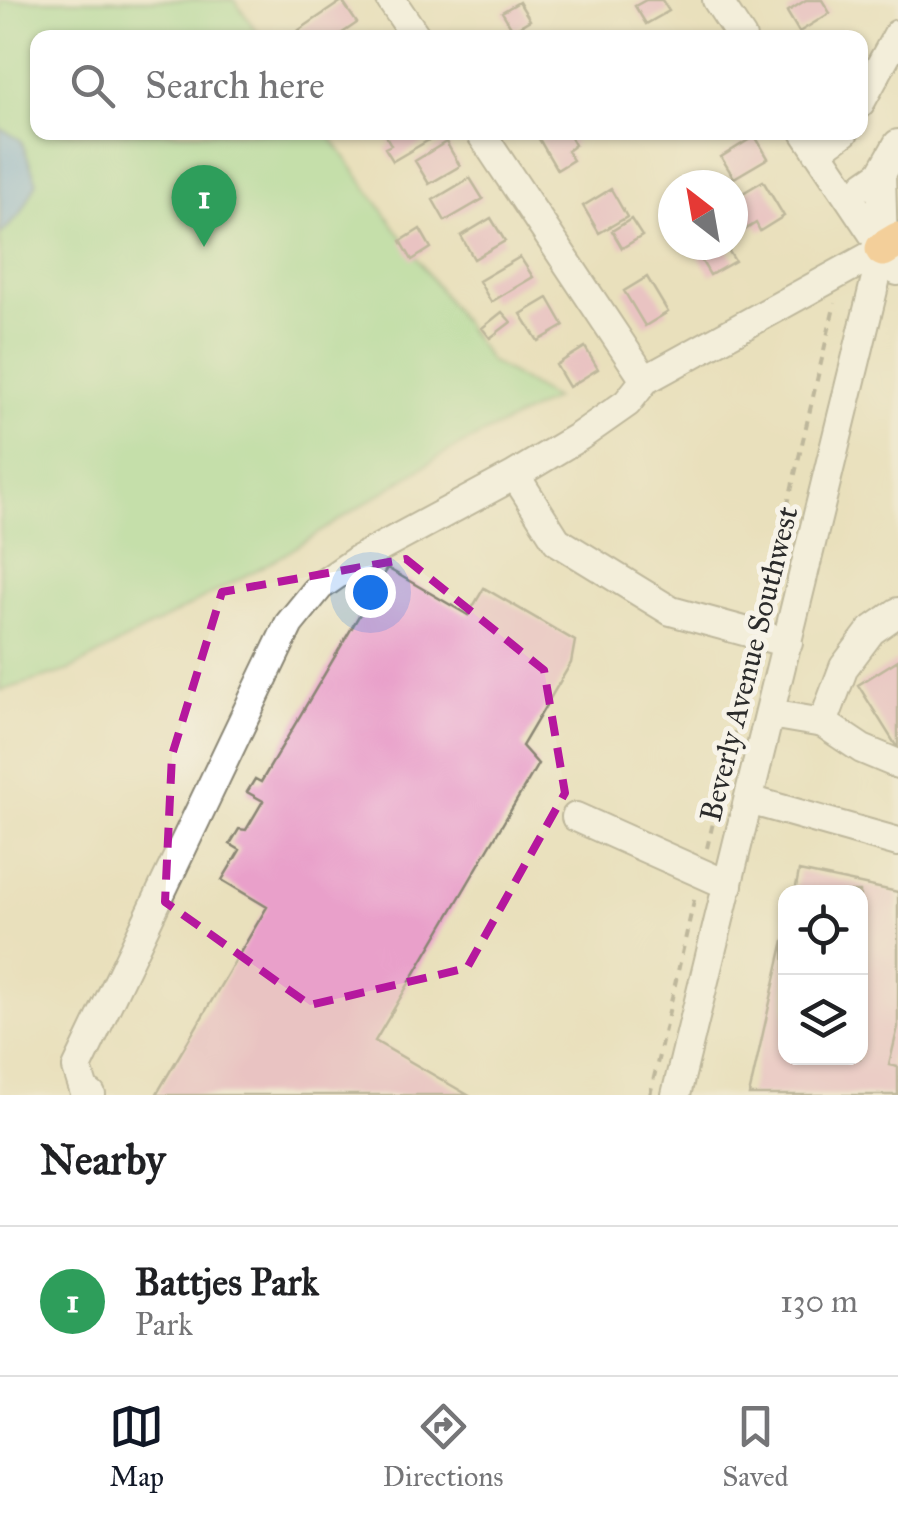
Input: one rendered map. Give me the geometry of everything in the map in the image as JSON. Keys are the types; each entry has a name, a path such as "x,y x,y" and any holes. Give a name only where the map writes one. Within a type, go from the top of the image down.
{"street":[{"path":"392,0 411,30"},
{"path":"717,0 737,30"},
{"path":"868,88 898,34"},
{"path":"485,140 646,380"},
{"path":"92,1095 84,1090 77,1068 289,624 320,586 359,559 580,436 627,403 646,380 893,253 847,196 811,142"},
{"path":"847,196 881,174 898,144"},
{"name":"Beverly Avenue Southwest","path":"676,1095 788,644 893,253 881,174"},
{"path":"516,475 558,541 672,611 788,644"},
{"path":"823,723 844,667 870,632 898,612"},
{"path":"770,714 823,723 862,749 898,764"},
{"path":"749,800 898,842"},
{"path":"576,816 728,885"}],"path":[{"path":"650,1095 836,293"}],"highlighted area":[{"path":"406,559 544,670 565,793 467,968 310,1005 165,902 172,755 222,592"}],"green space":[{"path":"0,0 234,0 256,30 30,30 30,140 333,140 490,361 554,399 445,453 282,556 70,670 0,691"}],"water":[{"path":"0,128 21,140 37,182 21,214 0,235"}],"building":[{"path":"646,0 662,0 669,11 646,24 635,6"},
{"path":"806,0 822,0 830,13 798,30 787,12"},
{"path":"342,1 357,23 347,30 299,30"},
{"path":"519,2 530,20 513,30 502,12"},
{"path":"388,140 429,140 393,161 385,148 391,145"},
{"path":"540,140 572,140 575,145 567,151 573,160 557,170"},
{"path":"749,140 757,140 768,158 748,170 729,170 721,157"},
{"path":"446,142 460,166 429,184 415,161"},
{"path":"470,178 483,199 445,221 433,200"},
{"path":"763,181 784,216 760,231 756,223 748,228 748,190"},
{"path":"611,189 627,217 599,233 583,206"},
{"path":"491,218 505,241 474,259 461,236"},
{"path":"631,219 642,236 622,248 612,231"},
{"path":"420,229 431,248 412,260 401,241"},
{"path":"520,257 533,277 491,302 479,281"},
{"path":"701,260 735,261 710,275"},
{"path":"647,277 668,312 645,326 624,291"},
{"path":"548,298 564,326 538,341 521,314"},
{"path":"502,312 511,322 490,338 482,328"},
{"path":"585,347 598,369 569,387 556,365"},
{"path":"387,568 468,615 484,588 575,641 571,663 522,746 538,764 375,1041 468,1095 156,1095 267,907 222,880 240,850 230,844 239,829 246,830 263,801 247,792 255,779 261,782"},
{"path":"898,660 898,749 858,685"},
{"path":"799,871 865,885 796,885"},
{"path":"868,886 898,892 898,1027 889,1065 898,1067 898,1095 749,1095 778,967 778,1065 868,1065"}],"place":[{"name":"Battjes Park","path":"204,247"}]}
